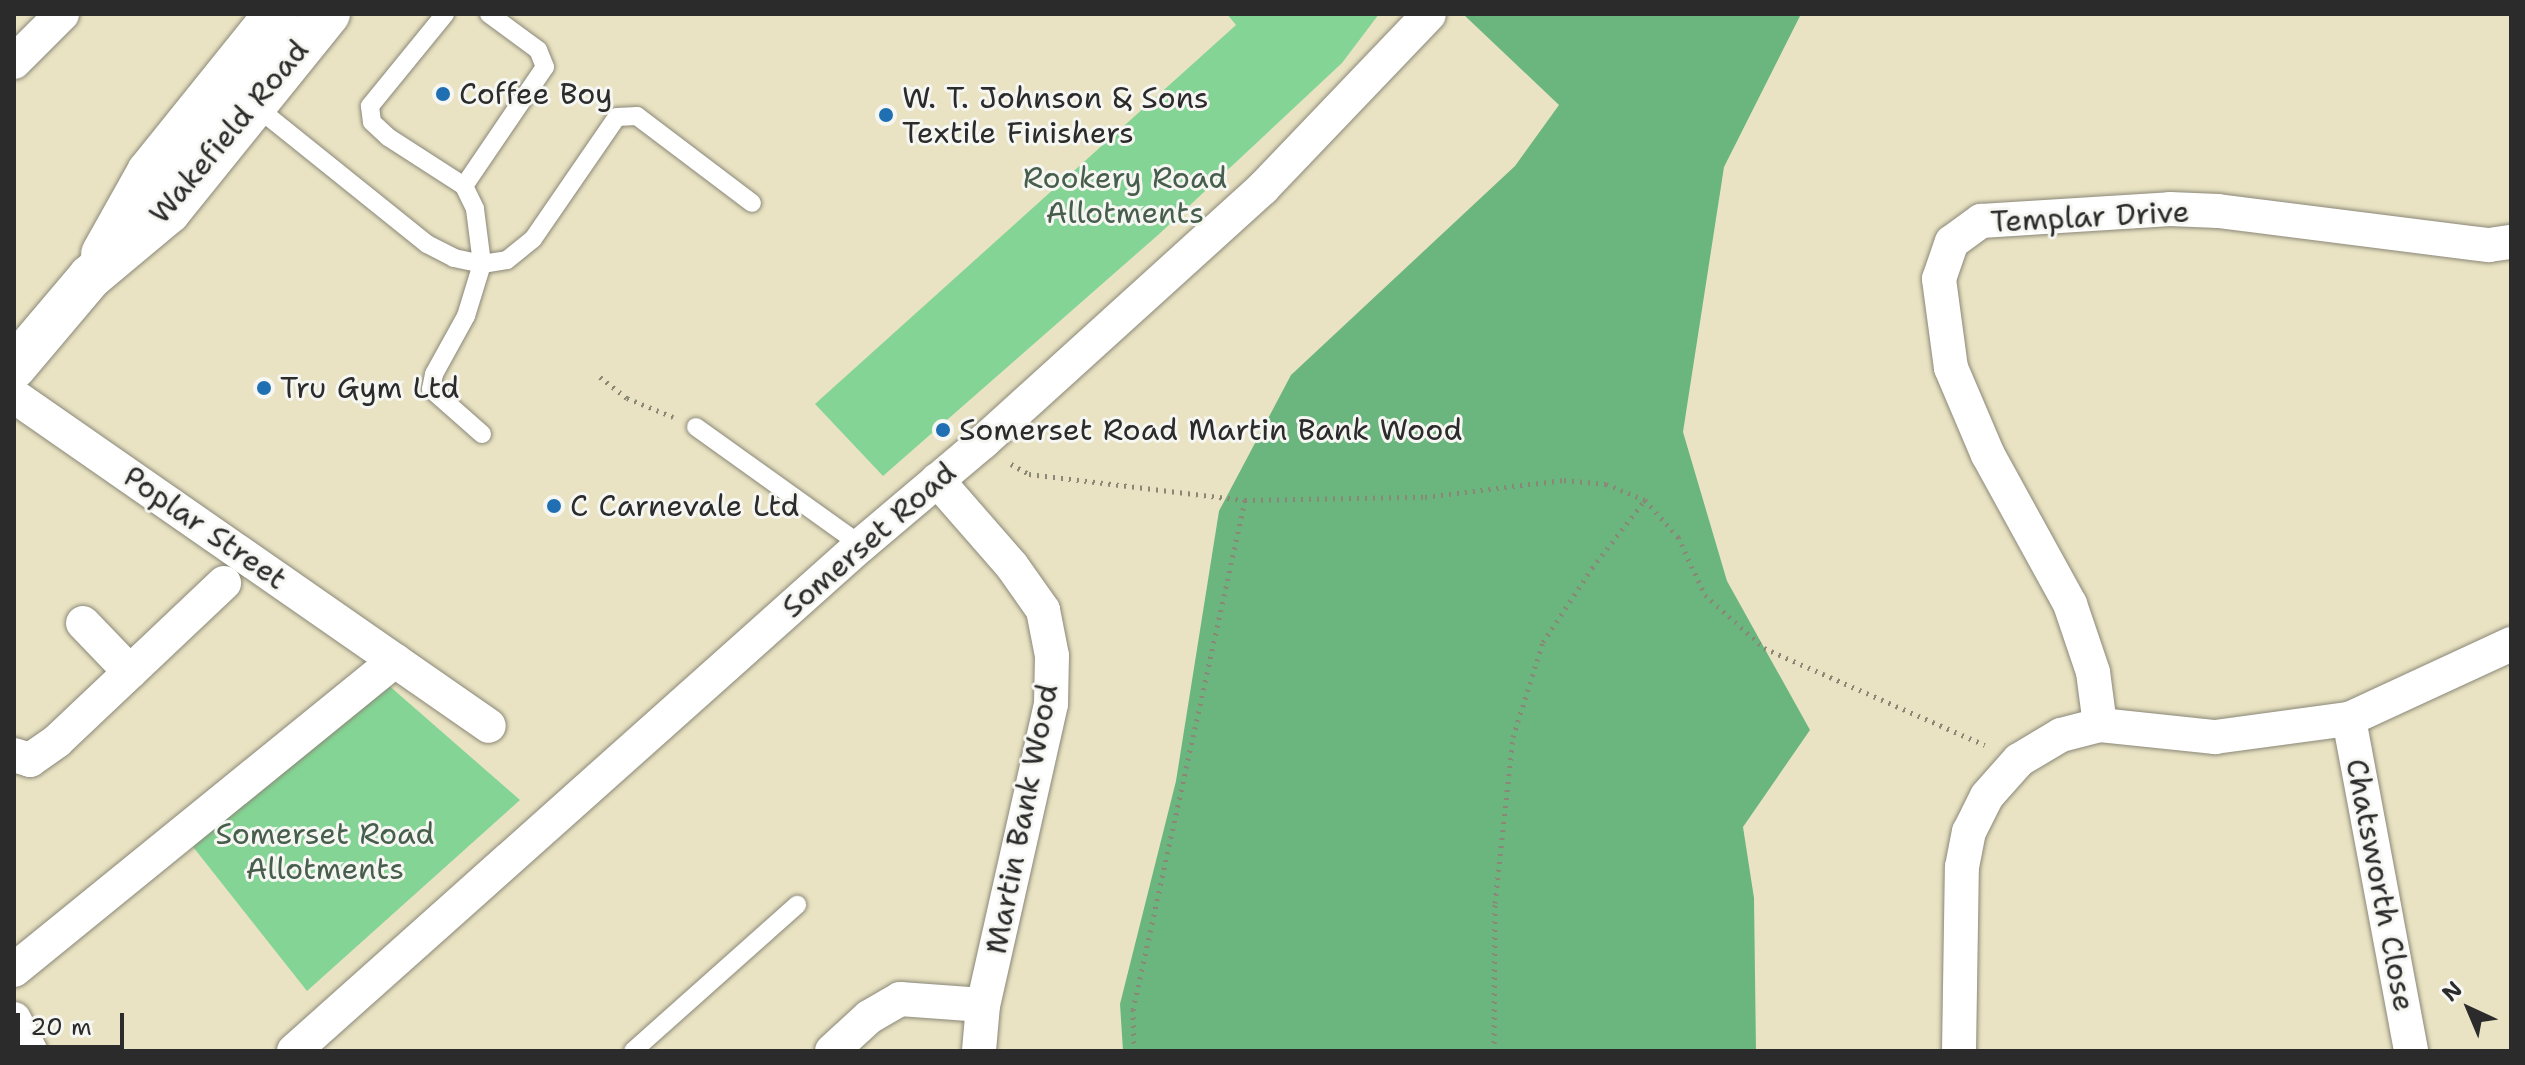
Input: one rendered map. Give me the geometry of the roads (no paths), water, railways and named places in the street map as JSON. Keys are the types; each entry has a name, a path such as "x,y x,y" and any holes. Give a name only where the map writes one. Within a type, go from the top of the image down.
{"highway":[{"name":"Wakefield Road","path":"90,277 149,172 276,14"},
{"name":"Wakefield Road","path":"14,367 90,277 168,212 328,14"}],"street":[{"path":"14,62 62,14"},
{"name":"Somerset Road","path":"294,1051 1263,188 1429,14"},
{"name":"Templar Drive","path":"2100,725 2093,672 2070,604 1988,455 1951,368 1939,279 1952,242 1981,221 2170,209 2218,211 2489,245 2511,242"},
{"name":"Poplar Street","path":"14,396 489,726"},
{"name":"Martin Bank Wood","path":"937,480 1012,566 1043,610 1052,656 1051,704 983,1005 979,1051"},
{"path":"14,755 30,760 57,741 224,583"},
{"path":"83,623 130,672"},
{"path":"1959,1051 1962,867 1969,832 1987,796 2019,760 2061,735 2100,725 2215,737 2349,719 2511,644"},
{"path":"14,970 395,660"},
{"name":"Chatsworth Close","path":"2349,719 2411,1051"},
{"path":"832,1051 869,1017 900,999 983,1005"},
{"path":"14,1019 30,1051"}],"lane":[{"path":"445,14 370,106 372,122 388,137 464,186 475,209 482,264 466,316 434,374 431,389 482,434"},
{"path":"464,186 545,67 538,50 489,14"},
{"path":"254,105 427,244 454,258 482,264 507,260 533,239 617,117 637,116 752,203"},
{"path":"696,427 861,545"},
{"path":"633,1051 797,905"}],"place":[{"name":"Coffee Boy","path":"443,94"},
{"name":"W. T. Johnson & Sons Textile Finishers","path":"886,115"},
{"name":"Tru Gym Ltd","path":"264,388"},
{"name":"Somerset Road Martin Bank Wood","path":"943,430"},
{"name":"C Carnevale Ltd","path":"554,506"}],"park label":[{"name":"Rookery Road Allotments","path":"1125,195"},
{"name":"Somerset Road Allotments","path":"325,851"}]}
